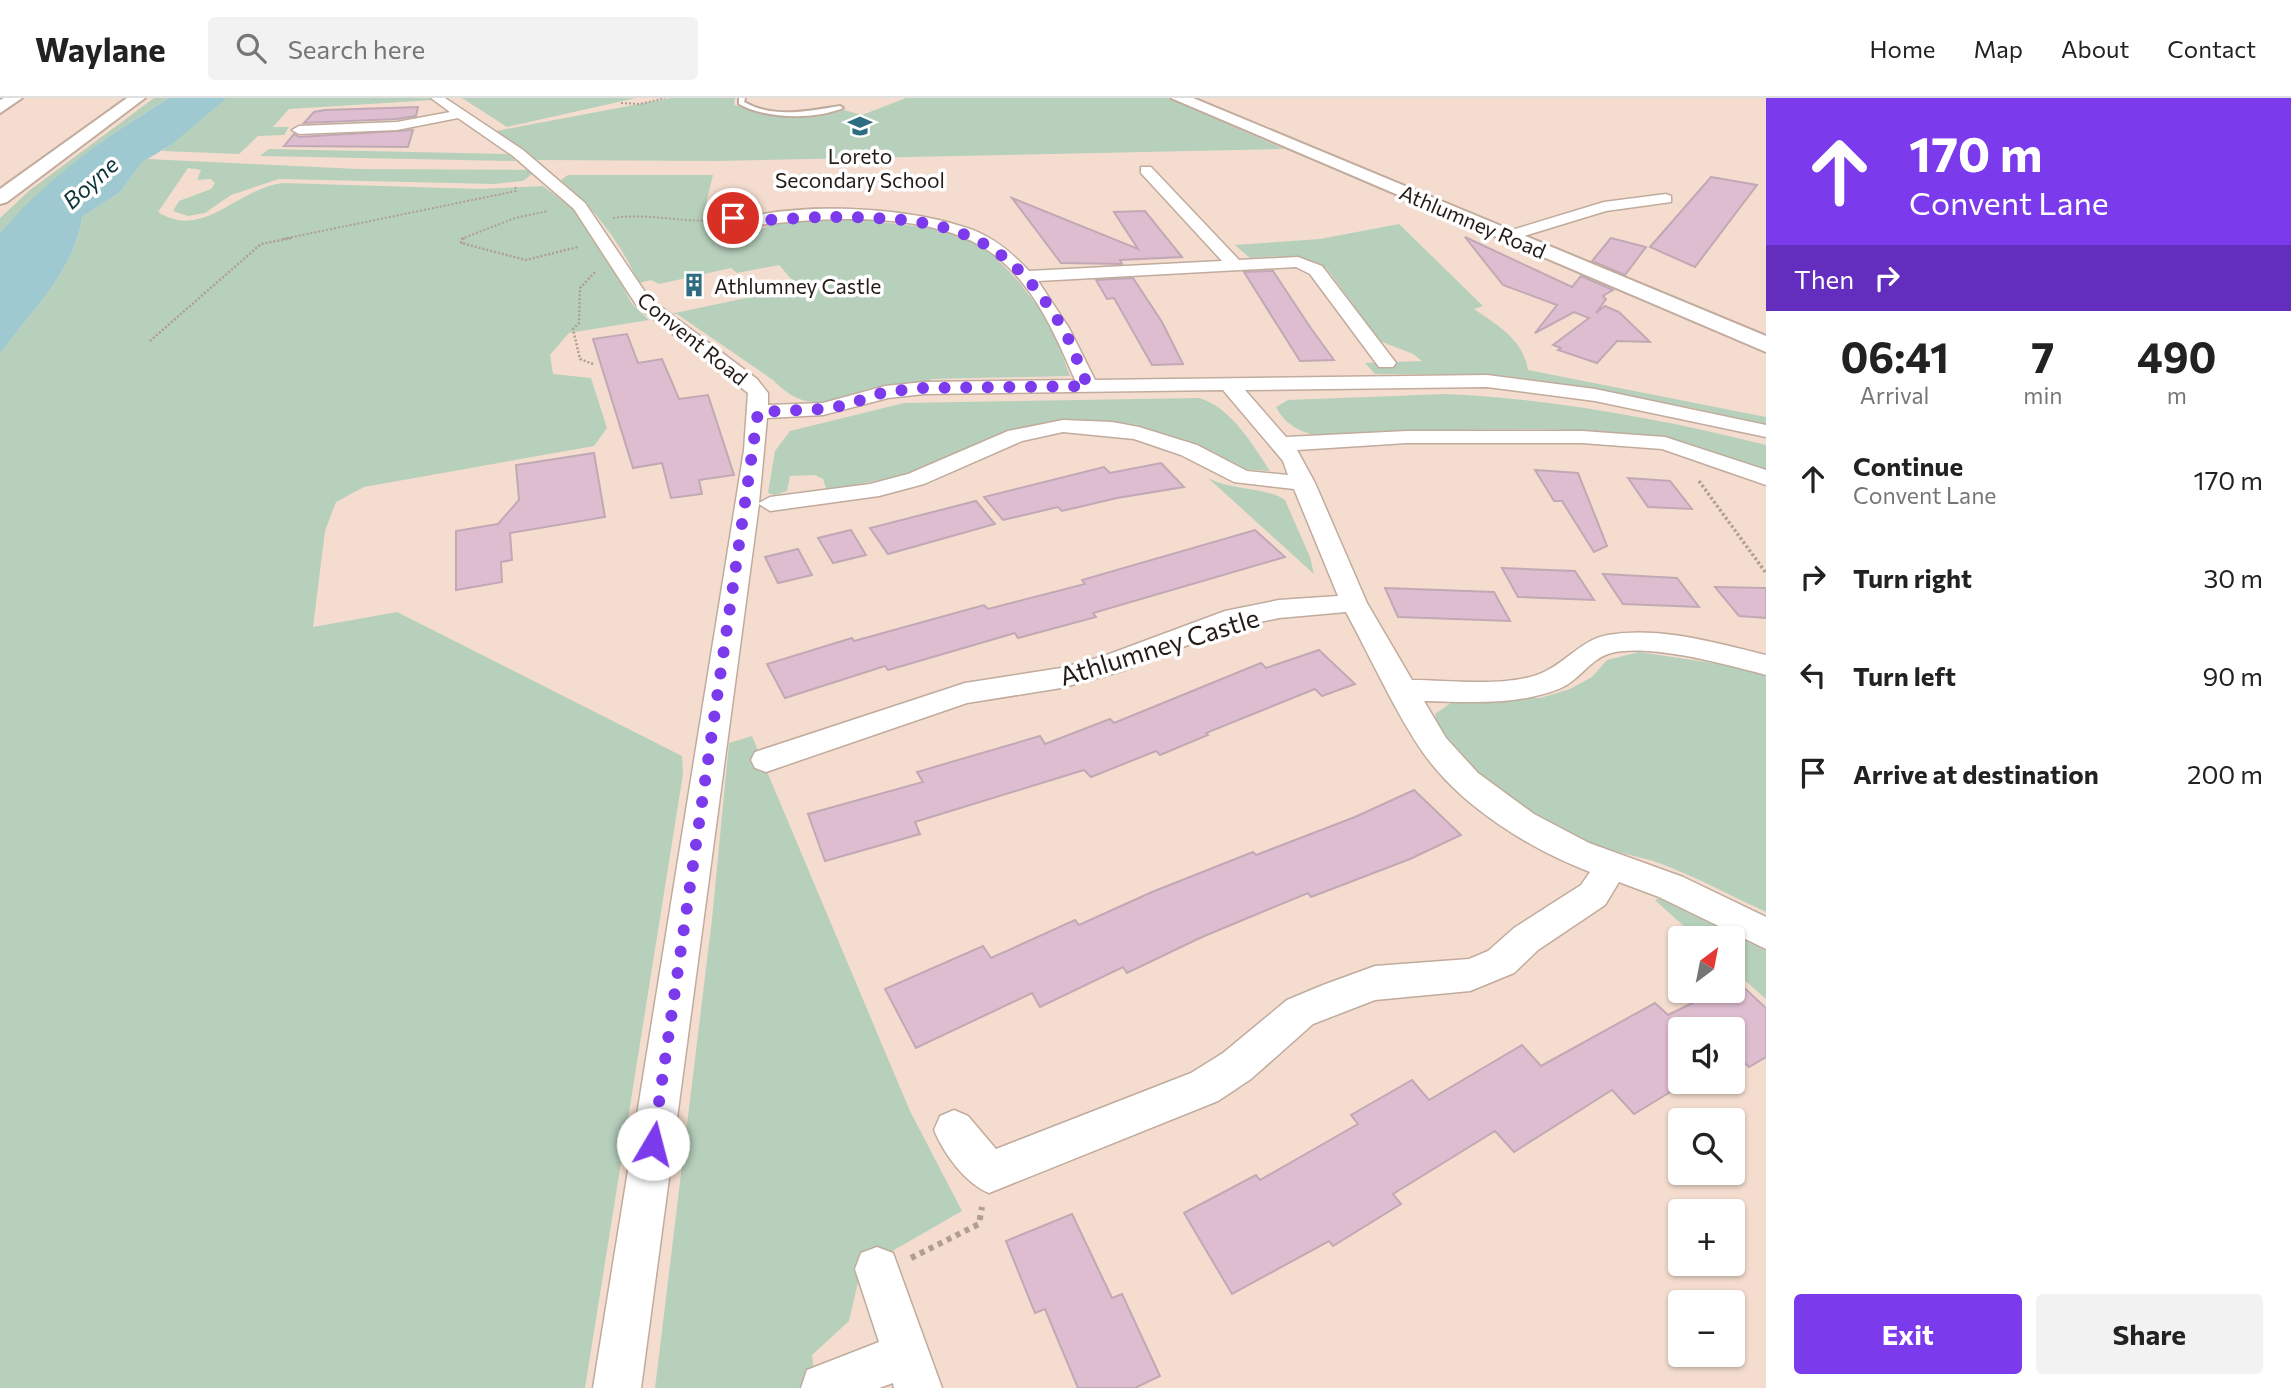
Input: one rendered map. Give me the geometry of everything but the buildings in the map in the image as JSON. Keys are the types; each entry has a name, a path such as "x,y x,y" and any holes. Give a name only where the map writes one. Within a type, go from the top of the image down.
{"main road":[{"path":"0,108 14,98"},
{"path":"0,198 137,98"},
{"name":"Athlumney Road","path":"1179,98 1766,345"}],"street":[{"name":"Convent Road","path":"438,98 518,153 580,206 643,302 750,383 758,393 758,412"},
{"path":"299,130 397,127 461,114"},
{"path":"1146,170 1234,264"},
{"path":"1508,236 1604,207 1666,199"},
{"path":"750,221 774,217 873,217 933,224 991,245 1026,276 1063,328 1088,386"},
{"path":"1026,276 1283,261 1316,270 1386,363"},
{"path":"617,1388 753,465 758,412 823,409 846,405 885,392 924,388 1486,381 1608,397 1766,431"},
{"path":"1228,383 1283,444 1304,483 1354,603 1435,746 1467,781 1523,823 1577,853 1671,887 1766,934"},
{"path":"770,503 871,491 952,467 1016,436 1063,426 1112,428 1139,433 1189,450 1242,477 1304,483"},
{"path":"1283,444 1407,437 1596,438 1679,447 1766,478"},
{"path":"799,476 806,499"},
{"name":"Athlumney Castle","path":"766,760 965,693 1061,678 1112,664 1225,620 1279,610 1354,603"},
{"path":"1403,690 1520,688 1552,681 1573,667 1592,649 1610,644 1649,644 1766,665"},
{"path":"954,1130 989,1172 1204,1087 1237,1066 1300,1012 1375,983 1470,975 1501,962 1526,939 1593,895 1611,866"},
{"path":"824,1387 912,1371 877,1269"}],"lane":[{"path":"742,98 741,103 747,107 779,114 840,108"}],"path":[{"path":"621,103 640,104 665,98"},
{"path":"150,341 261,244 516,191 515,185"},
{"path":"580,206 515,216 509,222 461,239 460,243 526,261 583,245"},
{"path":"606,220 642,215 689,223 733,218 750,221"},
{"path":"593,364 580,359 573,329 579,323 578,291 583,278 596,271 620,266"},
{"path":"1679,447 1685,461 1766,573"},
{"path":"877,1269 924,1253 979,1224 989,1172"}],"green space":[{"path":"154,98 169,98 79,159 38,194 0,233 0,218 30,190"},
{"path":"227,98 433,100 289,109 273,127 289,127 284,135 258,136 239,154 162,151"},
{"path":"462,98 636,98 507,127"},
{"name":"Loreto Secondary School","path":"671,98 735,98 734,105 776,115 844,110 862,115 906,98 1168,98 1284,149 717,161 536,160 496,131"},
{"path":"269,149 508,154 516,161 260,156"},
{"path":"148,159 358,169 532,170 535,172 523,181 494,184 279,179 231,195 205,213 188,216 173,211 179,201 211,189 215,183 211,179 197,180 201,170 188,168 158,212 175,219 206,217 266,187 283,183 480,189 543,186 572,208 601,246 632,304 649,320 569,333 550,355 553,374 591,378 607,428 594,446 364,487 336,502 325,531 313,627 397,612 682,756 683,774 585,1388 0,1388 0,354 62,272 78,236 82,217 120,192 140,163"},
{"path":"568,175 713,175 706,203 724,217 730,230 755,232 780,220 864,220 940,229 967,239 992,254 1019,282 1051,324 1070,376 931,379 931,382 876,387 824,402 794,396 677,314 670,314 798,287 779,265 737,273 731,268 659,284 651,280 639,283 606,227 561,180"},
{"path":"1399,224 1483,306 1474,309 1515,341 1528,370 1766,417 1766,425 1693,408 1526,380 1475,374 1375,374 1365,363 1422,361 1413,354 1380,341 1327,269 1299,259 1250,258 1235,245 1320,239"},
{"path":"1446,394 1567,405 1766,445 1766,471 1678,441 1634,434 1542,429 1419,431 1361,437 1320,436 1302,431 1287,422 1276,407 1288,400"},
{"path":"1199,398 1211,403 1231,418 1270,471 1240,469 1169,435 1133,426 1071,421 1015,429 917,472 827,491 823,479 815,475 790,476 787,491 775,495 768,493 775,451 790,431 904,403"},
{"path":"1208,478 1269,493 1285,500 1310,557 1314,574"},
{"path":"1639,652 1766,671 1766,912 1672,868 1597,846 1555,826 1502,792 1478,772 1457,752 1442,732 1435,714 1458,698 1540,698 1570,689 1592,677 1607,660"},
{"path":"752,736 910,1111 962,1211 861,1269 849,1321 812,1355 816,1388 655,1388 712,919 729,743"},
{"path":"1662,897 1721,926 1684,926 1655,900"},
{"path":"1745,938 1766,948 1766,999 1745,981"}],"water":[{"name":"Boyne","path":"169,98 227,98 172,144 141,163 120,192 82,217 71,255 61,272 0,354 0,233 38,194 79,159"}],"place":[{"name":"Loreto Secondary School","path":"860,126"},
{"name":"Athlumney Castle","path":"694,285"}],"route":[{"path":"653,1144 755,450 758,412 823,409 846,405 885,392 924,388 1088,386 1063,328 1026,276 991,245 957,231 903,219 774,217 750,221 733,218"}]}
